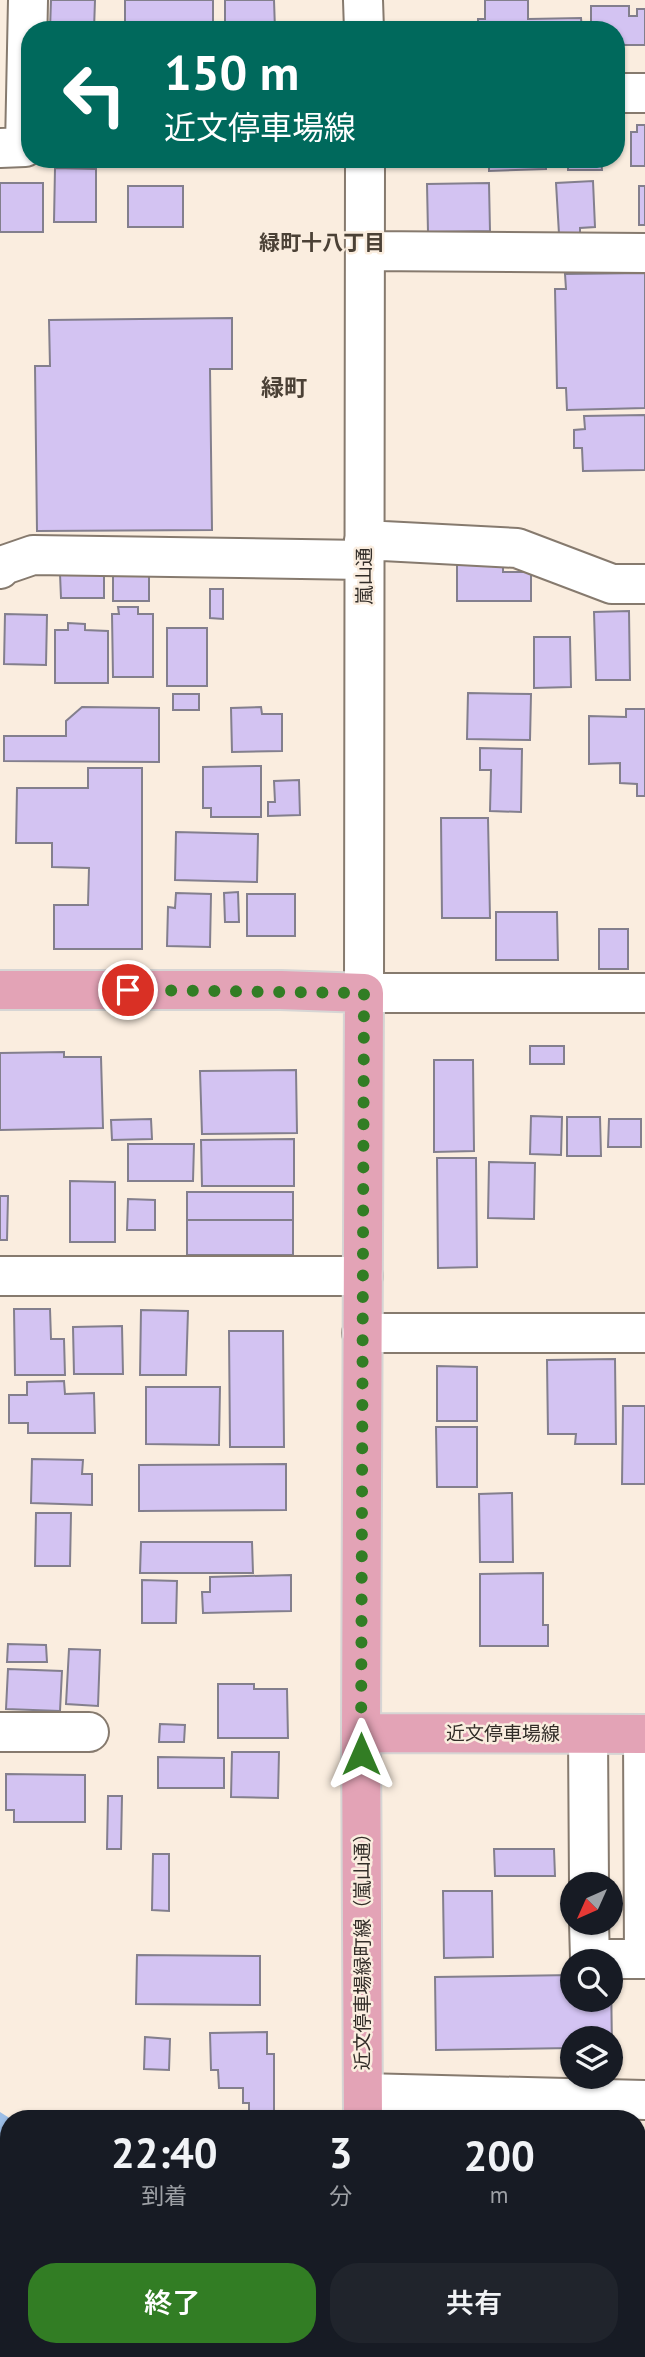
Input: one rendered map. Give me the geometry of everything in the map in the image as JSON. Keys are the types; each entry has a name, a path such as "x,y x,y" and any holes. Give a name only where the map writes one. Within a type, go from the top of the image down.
{"main road":[{"path":"0,990 281,990 364,993"},
{"name":"近文停車場緑町線（嵐山通）","path":"363,2106 361,1733 364,993"},
{"name":"近文停車場線","path":"361,1733 644,1734"}],"street":[{"path":"28,0 28,21"},
{"path":"363,0 364,21"},
{"path":"625,93 645,93"},
{"path":"0,148 21,147"},
{"name":"嵐山通","path":"364,993 365,168"},
{"path":"365,251 645,253"},
{"path":"0,569 1,566 33,555 517,548 612,584 645,584"},
{"path":"364,993 645,993"},
{"path":"0,1276 363,1276"},
{"path":"362,1333 645,1333"},
{"path":"0,1732 89,1732"},
{"path":"588,1734 589,1872"},
{"path":"589,1936 590,1959 644,1959 644,1734"},
{"path":"363,2106 645,2099"}],"building":[{"path":"51,0 95,0 94,21 50,21"},
{"path":"125,0 213,0 213,21 125,21"},
{"path":"225,0 274,0 275,21 225,21"},
{"path":"485,0 528,0 528,19 581,18 581,21 478,21 485,19"},
{"path":"591,6 629,6 629,16 637,16 637,9 645,9 645,45 625,45 625,21 591,21"},
{"path":"637,125 645,125 645,166 631,166 631,132 637,132"},
{"path":"55,168 96,169 96,222 54,222"},
{"path":"489,168 546,168 546,169 489,171"},
{"path":"602,168 602,170 568,170"},
{"path":"593,181 595,227 580,228 580,233 559,234 556,183"},
{"path":"0,183 43,183 43,232 0,232"},
{"path":"489,183 490,231 428,232 427,184"},
{"path":"128,186 183,186 183,227 128,227"},
{"path":"639,186 645,186 645,225 639,225"},
{"path":"645,273 645,408 567,410 566,388 557,388 555,289 566,289 565,274"},
{"path":"232,318 232,369 210,369 212,530 37,531 35,366 50,366 49,320"},
{"path":"645,415 645,470 583,471 582,448 574,448 574,430 585,429 584,416"},
{"path":"457,559 503,559 503,572 531,572 531,601 457,601"},
{"path":"113,571 149,571 149,601 113,601"},
{"path":"60,574 104,574 104,598 61,598"},
{"path":"210,589 223,589 223,619 210,618"},
{"path":"118,607 138,607 138,614 153,614 153,677 113,677 112,614 119,614"},
{"path":"629,611 630,680 596,680 594,612"},
{"path":"5,614 47,615 46,665 4,664"},
{"path":"68,623 85,624 85,630 108,631 108,683 55,683 55,630 68,630"},
{"path":"167,628 207,628 207,686 167,686"},
{"path":"534,637 570,637 571,687 534,688"},
{"path":"468,693 531,694 530,740 467,739"},
{"path":"173,694 199,694 199,710 173,710"},
{"path":"82,707 159,708 159,762 4,761 4,736 66,736 66,721"},
{"path":"261,707 262,714 282,714 282,751 232,752 231,708"},
{"path":"626,709 645,709 645,796 637,796 637,784 620,783 620,763 589,764 589,716 626,717"},
{"path":"480,748 522,749 521,812 490,811 491,770 480,770"},
{"path":"261,766 261,817 211,817 211,808 203,808 203,767"},
{"path":"88,768 142,768 142,949 54,949 54,905 88,905 89,868 52,867 52,843 16,843 17,788 88,788"},
{"path":"299,780 300,815 268,816 268,802 275,802 274,781"},
{"path":"441,818 488,818 490,918 442,918"},
{"path":"176,832 258,834 257,882 175,880"},
{"path":"238,892 239,922 225,922 224,893"},
{"path":"176,893 211,894 210,947 167,946 168,907 175,908"},
{"path":"247,894 295,894 295,936 247,936"},
{"path":"496,912 557,912 558,960 496,960"},
{"path":"599,929 628,929 628,969 599,969"},
{"path":"530,1046 564,1046 564,1064 530,1064"},
{"path":"64,1052 64,1057 101,1057 103,1128 0,1130 0,1053"},
{"path":"434,1060 473,1060 474,1151 434,1152"},
{"path":"296,1070 297,1133 202,1134 200,1071"},
{"path":"531,1116 562,1117 561,1155 530,1154"},
{"path":"567,1117 600,1117 601,1156 567,1156"},
{"path":"151,1119 152,1139 112,1140 111,1120"},
{"path":"609,1119 641,1119 641,1147 608,1147"},
{"path":"294,1139 294,1186 202,1186 201,1140"},
{"path":"128,1144 194,1144 193,1181 128,1181"},
{"path":"437,1158 476,1158 477,1267 438,1268"},
{"path":"489,1162 535,1163 534,1219 488,1218"},
{"path":"70,1181 115,1182 115,1242 70,1242"},
{"path":"187,1192 293,1192 293,1220 187,1220"},
{"path":"0,1196 8,1196 7,1240 0,1240"},
{"path":"128,1199 155,1200 155,1230 127,1230"},
{"path":"187,1220 293,1220 293,1255 187,1255"},
{"path":"14,1309 50,1309 51,1339 64,1339 65,1375 15,1375"},
{"path":"141,1310 188,1311 186,1375 140,1375"},
{"path":"122,1326 123,1374 74,1374 73,1327"},
{"path":"229,1331 283,1331 284,1447 230,1447"},
{"path":"615,1359 616,1444 575,1444 576,1434 548,1434 547,1360"},
{"path":"437,1366 477,1367 477,1421 437,1421"},
{"path":"64,1381 65,1394 94,1393 95,1433 28,1433 28,1423 9,1423 9,1395 27,1395 27,1382"},
{"path":"146,1387 220,1387 219,1445 146,1444"},
{"path":"623,1406 645,1406 645,1484 622,1484"},
{"path":"436,1427 477,1427 477,1487 437,1487"},
{"path":"32,1459 83,1460 82,1474 92,1474 92,1505 31,1503"},
{"path":"286,1464 286,1510 139,1511 139,1465"},
{"path":"512,1493 513,1562 480,1562 479,1494"},
{"path":"36,1513 71,1513 70,1566 35,1566"},
{"path":"141,1542 252,1542 253,1573 140,1573"},
{"path":"543,1573 543,1625 548,1625 548,1646 480,1646 480,1574"},
{"path":"291,1575 291,1611 203,1613 202,1592 210,1592 210,1577"},
{"path":"142,1580 177,1581 176,1623 142,1623"},
{"path":"8,1644 46,1645 47,1662 7,1662"},
{"path":"69,1649 100,1650 98,1706 66,1704"},
{"path":"8,1669 62,1671 60,1711 6,1709"},
{"path":"218,1684 254,1684 254,1689 287,1689 288,1738 218,1738"},
{"path":"160,1724 185,1725 184,1742 159,1742"},
{"path":"232,1752 279,1752 278,1798 231,1797"},
{"path":"158,1757 224,1758 224,1788 158,1788"},
{"path":"6,1774 85,1775 85,1822 14,1822 14,1810 6,1810"},
{"path":"108,1796 122,1796 121,1849 107,1849"},
{"path":"494,1849 554,1849 555,1876 495,1876"},
{"path":"153,1854 169,1854 169,1911 152,1910"},
{"path":"443,1891 492,1891 493,1957 444,1958"},
{"path":"137,1955 260,1956 260,2005 136,2004"},
{"path":"560,1975 560,2012 612,2012 612,2026 560,2026 560,2048 436,2050 435,1977"},
{"path":"267,2032 267,2054 274,2054 274,2110 249,2110 249,2103 243,2103 243,2088 219,2088 218,2070 211,2070 210,2033"},
{"path":"145,2037 170,2039 169,2070 144,2069"}],"district":[{"name":"緑町十八丁目","path":"322,242"},
{"name":"緑町","path":"284,387"}],"route":[{"path":"128,990 364,993 361,1754"}]}
